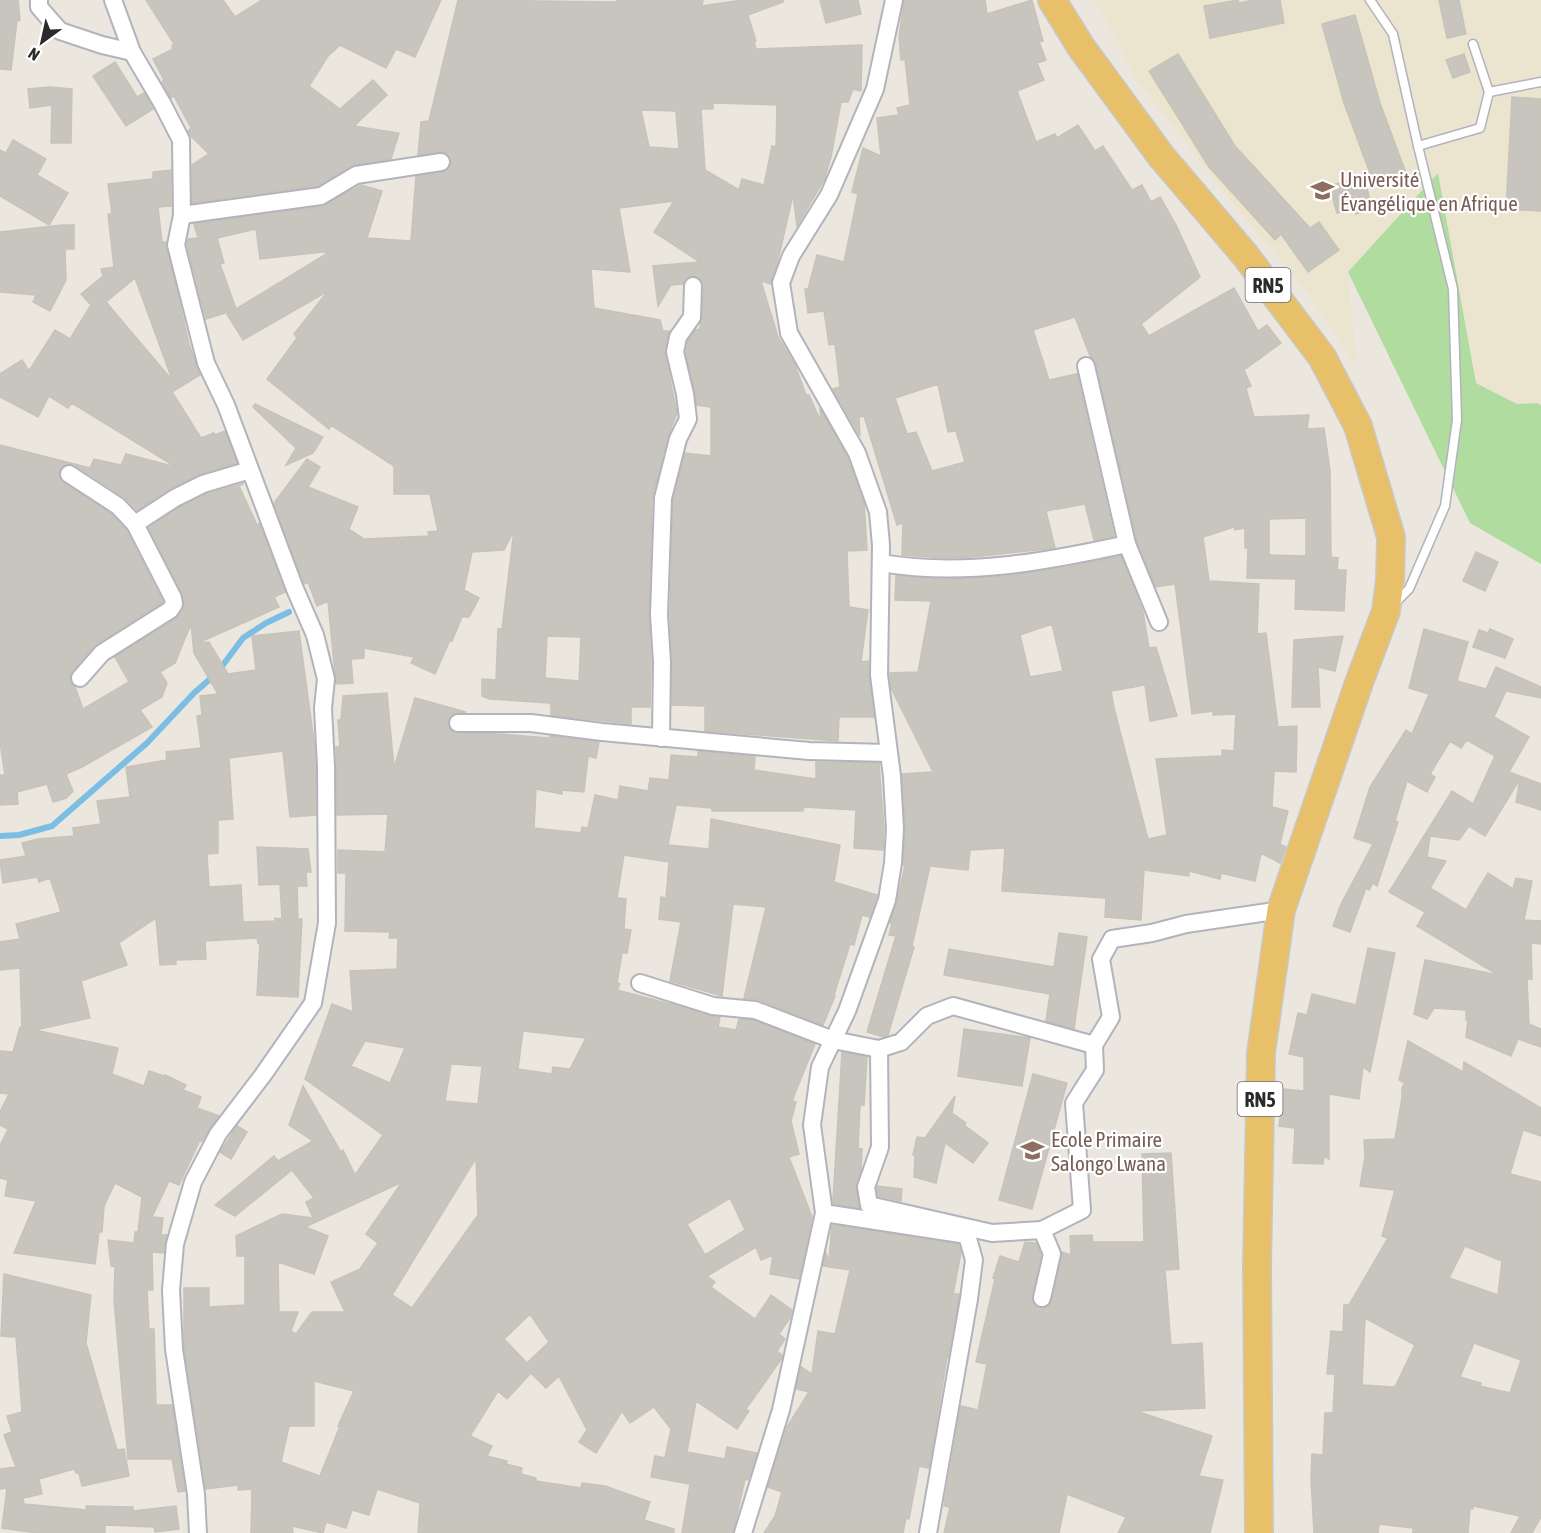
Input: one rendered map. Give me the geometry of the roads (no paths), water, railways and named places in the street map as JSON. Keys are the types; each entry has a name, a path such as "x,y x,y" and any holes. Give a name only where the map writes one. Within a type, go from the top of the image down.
{"highway":[{"name":"RN5","path":"1052,0 1081,47 1161,156 1245,255 1322,357 1358,426 1391,537 1390,579 1386,611 1281,910 1261,1053 1257,1266 1259,1533"}],"street":[{"path":"39,0 39,8 60,31 132,52"},
{"path":"113,0 132,52 181,140 182,215 176,245 206,363 225,405 295,589 315,635 326,679 323,708 327,923 313,1003 218,1134 193,1182 175,1245 171,1290 174,1349 196,1494 198,1533"},
{"path":"743,1533 781,1410 824,1213 812,1125 820,1067 847,1011 887,900 893,863 895,829 892,776 879,675 881,563 878,512 857,453 789,333 781,283 791,256 829,195 875,89 894,0"},
{"path":"182,215 321,196 356,175 441,162"},
{"path":"661,738 662,662 659,615 663,498 678,439 688,419 685,393 675,352 678,337 692,317 693,286"},
{"path":"1086,366 1127,544 1159,622"},
{"path":"135,524 175,498 203,484 250,470"},
{"path":"69,474 118,506 135,524 174,604 170,610 102,653 80,678"},
{"path":"881,563 913,569 972,568 1045,562 1127,544"},
{"path":"458,723 531,723 661,738 809,751 888,753"},
{"path":"879,1049 880,1147 866,1187 869,1205 992,1233 1042,1230 1082,1210 1074,1103 1095,1070 1094,1045 1111,1017 1101,959 1112,939 1152,933 1186,924 1281,910"},
{"path":"640,983 712,1006 755,1010 832,1040 879,1049 901,1042 927,1016 952,1006 1094,1045"},
{"path":"824,1213 967,1235 974,1260 969,1299 927,1533"},
{"path":"1042,1230 1052,1254 1042,1298"}],"lane":[{"path":"1370,0 1393,34 1453,289 1456,420 1445,506 1409,589 1386,611"},
{"path":"1418,146 1480,128 1489,92 1473,44"},
{"path":"1489,92 1541,82"}],"waterway":[{"path":"0,836 19,835 52,826 147,743 194,693 217,673 243,638 289,612"}],"place":[{"name":"Université Évangélique en Afrique","path":"1322,191"},
{"name":"Ecole Primaire Salongo Lwana","path":"1033,1151"}]}
